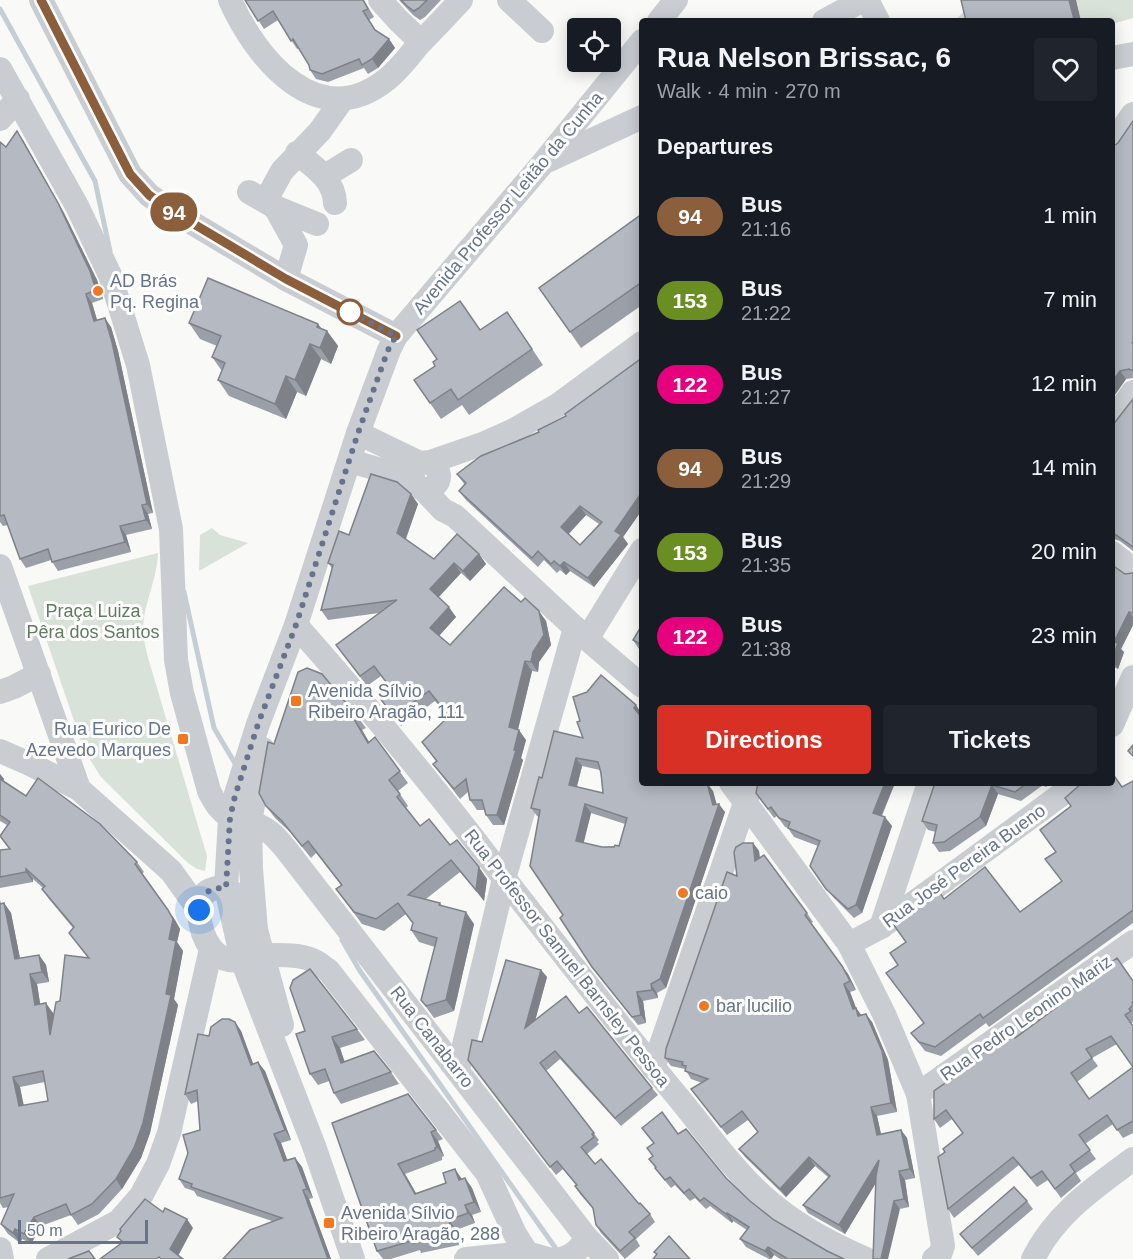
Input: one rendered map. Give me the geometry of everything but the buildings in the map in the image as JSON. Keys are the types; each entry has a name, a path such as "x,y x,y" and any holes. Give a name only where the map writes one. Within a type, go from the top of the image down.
{"street":[{"path":"230,0 249,38 284,77 308,92 326,98 342,99 362,94 386,80 461,0"},
{"path":"380,0 422,42"},
{"path":"509,0 542,32"},
{"path":"661,18 676,0"},
{"path":"830,18 865,0 876,18"},
{"path":"44,2 130,174 149,195 286,279 396,336"},
{"name":"Avenida Professor Leitão da Cunha","path":"240,820 266,733 268,698 296,625 358,433 388,350 396,336 543,163 639,45"},
{"path":"1115,57 1133,54"},
{"path":"0,69 77,207 110,275 138,365 171,529 176,660 182,693 209,790 219,806 240,820 251,869 256,930 253,958"},
{"path":"0,119 18,99"},
{"path":"263,199 282,162 321,131 342,99"},
{"path":"1115,140 1133,114"},
{"path":"543,163 639,118"},
{"path":"325,176 351,160"},
{"path":"282,162 325,176 334,192 335,203"},
{"path":"263,199 296,245 286,279"},
{"path":"263,199 317,224"},
{"path":"350,461 427,476 475,447 512,431 558,405 639,346"},
{"path":"1115,418 1133,392"},
{"path":"358,433 427,476 449,524 639,683"},
{"path":"458,1070 504,879 581,634 639,554"},
{"path":"1115,555 1133,569"},
{"path":"0,566 79,789"},
{"name":"Rua Professor Samuel Barnsley Pessoa","path":"296,625 367,706 653,1068 734,1165 764,1197 800,1226 866,1259"},
{"path":"0,692 39,674"},
{"path":"1115,718 1133,677"},
{"path":"0,751 79,789 171,871 211,896 243,902 256,930"},
{"path":"881,927 928,786"},
{"name":"Rua José Pereira Bueno","path":"849,944 881,927 1073,786"},
{"path":"743,789 849,944 884,1014 918,1094 943,1246 937,1256"},
{"path":"653,1068 743,789"},
{"path":"240,820 211,896 205,937 211,950 221,958 232,961 288,956 312,960 328,970 487,1173 520,1243 537,1256"},
{"name":"Rua Canabarro","path":"240,820 263,827 274,835 285,848 586,1237 607,1259"},
{"path":"211,896 253,958 353,1259"},
{"name":"Rua Pedro Leonino Mariz","path":"918,1094 1133,942"},
{"path":"48,1259 119,1221 141,1196 154,1172 168,1132 211,950"},
{"path":"1033,1259 1066,1211 1082,1196 1133,1159"},
{"path":"562,1259 573,1255 586,1237"},
{"path":"0,1249 2,1259"},
{"path":"466,1259 537,1256"}],"green space":[{"path":"986,0 1133,0 1133,18 1115,23 1115,18 957,18 966,10"},
{"path":"212,528 220,535 248,543 199,571 200,535"},
{"name":"Praça Luiza Pêra dos Santos","path":"158,553 144,618 144,640 207,856 205,871 188,863 101,777 84,750 28,586"}],"waterway":[{"path":"0,9 95,181 110,251"},
{"path":"184,592 214,728 236,765"},
{"path":"342,940 360,971 559,1253"}],"bus line":[{"name":"94","path":"41,0 130,174 149,195 286,279 396,336"}],"place":[{"name":"AD Brás Pq. Regina","path":"98,291"},
{"name":"Avenida Sílvio Ribeiro Aragão, 111","path":"296,701"},
{"name":"Rua Eurico De Azevedo Marques","path":"183,739"},
{"name":"caio","path":"683,893"},
{"name":"bar lucilio","path":"704,1006"},
{"name":"Avenida Sílvio Ribeiro Aragão, 288","path":"329,1223"}],"route":[{"path":"199,910 201,898 207,891 214,888 226,888 230,818 235,796 258,724 296,625 358,433 388,350 396,336 341,307 350,312"}]}
